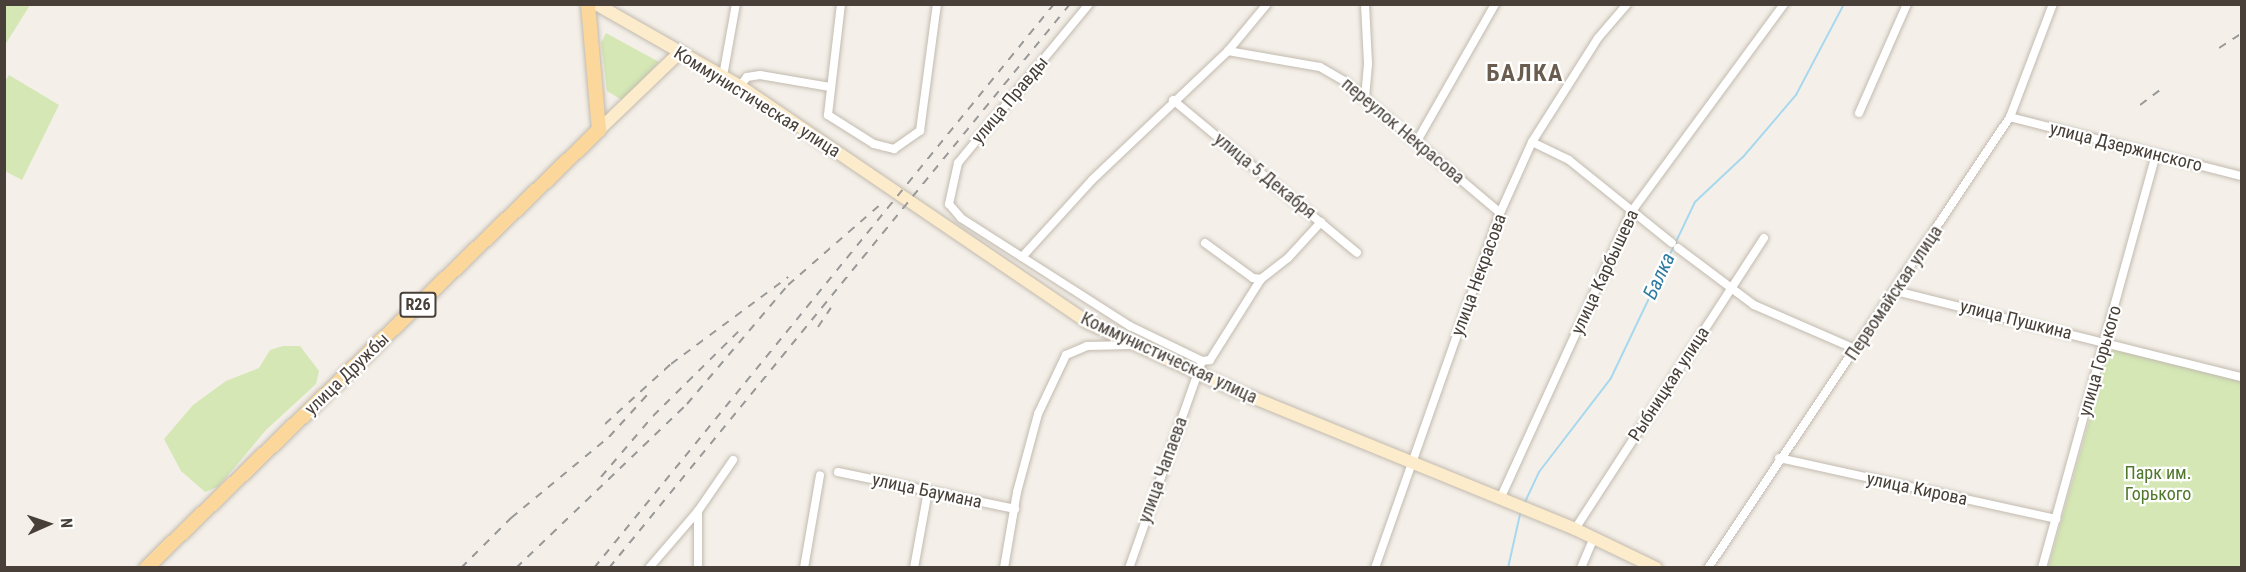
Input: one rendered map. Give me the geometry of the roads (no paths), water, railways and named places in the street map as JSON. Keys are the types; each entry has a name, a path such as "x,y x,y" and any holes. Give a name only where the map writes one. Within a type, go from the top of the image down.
{"main road":[{"path":"588,4 599,130"},
{"name":"Коммунистическая улица","path":"596,4 740,86 1087,322 1133,345 1199,367 1411,463 1575,529 1656,567"},
{"name":"улица Дружбы","path":"146,567 680,52"}],"street":[{"path":"723,76 736,4"},
{"path":"841,4 828,115 885,149 904,145 914,138 924,116 937,4"},
{"name":"улица Правды","path":"1022,257 961,218 949,204 958,163 1089,4"},
{"path":"1266,4 1228,51 1173,100 1092,180 1022,257 1199,367 1210,360 1261,279 1288,258 1321,222"},
{"path":"1365,4 1368,64 1365,98"},
{"path":"1417,141 1495,4"},
{"name":"улица Некрасова","path":"1375,567 1500,213 1532,142 1598,38 1627,4"},
{"name":"улица Карбышева","path":"1500,499 1632,211 1784,4"},
{"path":"1859,113 1907,4"},
{"name":"Первомайская улица","path":"1708,567 1779,458 1896,291 2010,117 2053,4"},
{"name":"переулок Некрасова","path":"1228,51 1320,67 1365,98 1500,213"},
{"path":"740,86 747,77 760,75 830,87"},
{"name":"улица 5 Декабря","path":"1173,100 1357,253"},
{"name":"улица Дзержинского","path":"2010,117 2241,176"},
{"path":"1532,142 1569,160 1730,290 1762,309 1855,349"},
{"name":"улица Горького","path":"2042,567 2106,343 2156,154"},
{"name":"Рыбницкая улица","path":"1575,529 1764,238"},
{"path":"1206,243 1252,278 1261,279"},
{"name":"улица Пушкина","path":"1896,291 2241,377"},
{"path":"1004,567 1015,509 1038,414 1066,355 1087,346 1133,345"},
{"name":"улица Чапаева","path":"1130,567 1166,471 1199,367"},
{"name":"улица Кирова","path":"1779,458 2056,519"},
{"path":"649,567 698,511 733,460"},
{"name":"улица Баумана","path":"838,472 1015,509"},
{"path":"804,567 820,475"},
{"path":"914,567 928,491"},
{"path":"698,511 698,567"},
{"path":"1581,567 1594,538"}],"waterway":[{"name":"Балка","path":"1525,502 1539,472 1611,378 1695,202 1743,157 1796,95 1844,4"},
{"name":"Балка","path":"1508,568 1521,510"}],"railway":[{"path":"594,568 1054,4"},
{"path":"609,568 1070,4"},
{"path":"2219,48 2242,33"},
{"path":"2140,105 2161,89"},
{"path":"516,568 687,404 788,285 881,204"},
{"path":"605,424 671,364 788,277"},
{"path":"818,327 831,308"},
{"path":"601,477 653,416 739,331"},
{"path":"461,568 511,518 609,437 648,394"}],"district":[{"name":"БАЛКА","path":"1525,74"}],"park label":[{"name":"Парк им. Горького","path":"2158,484"}]}
